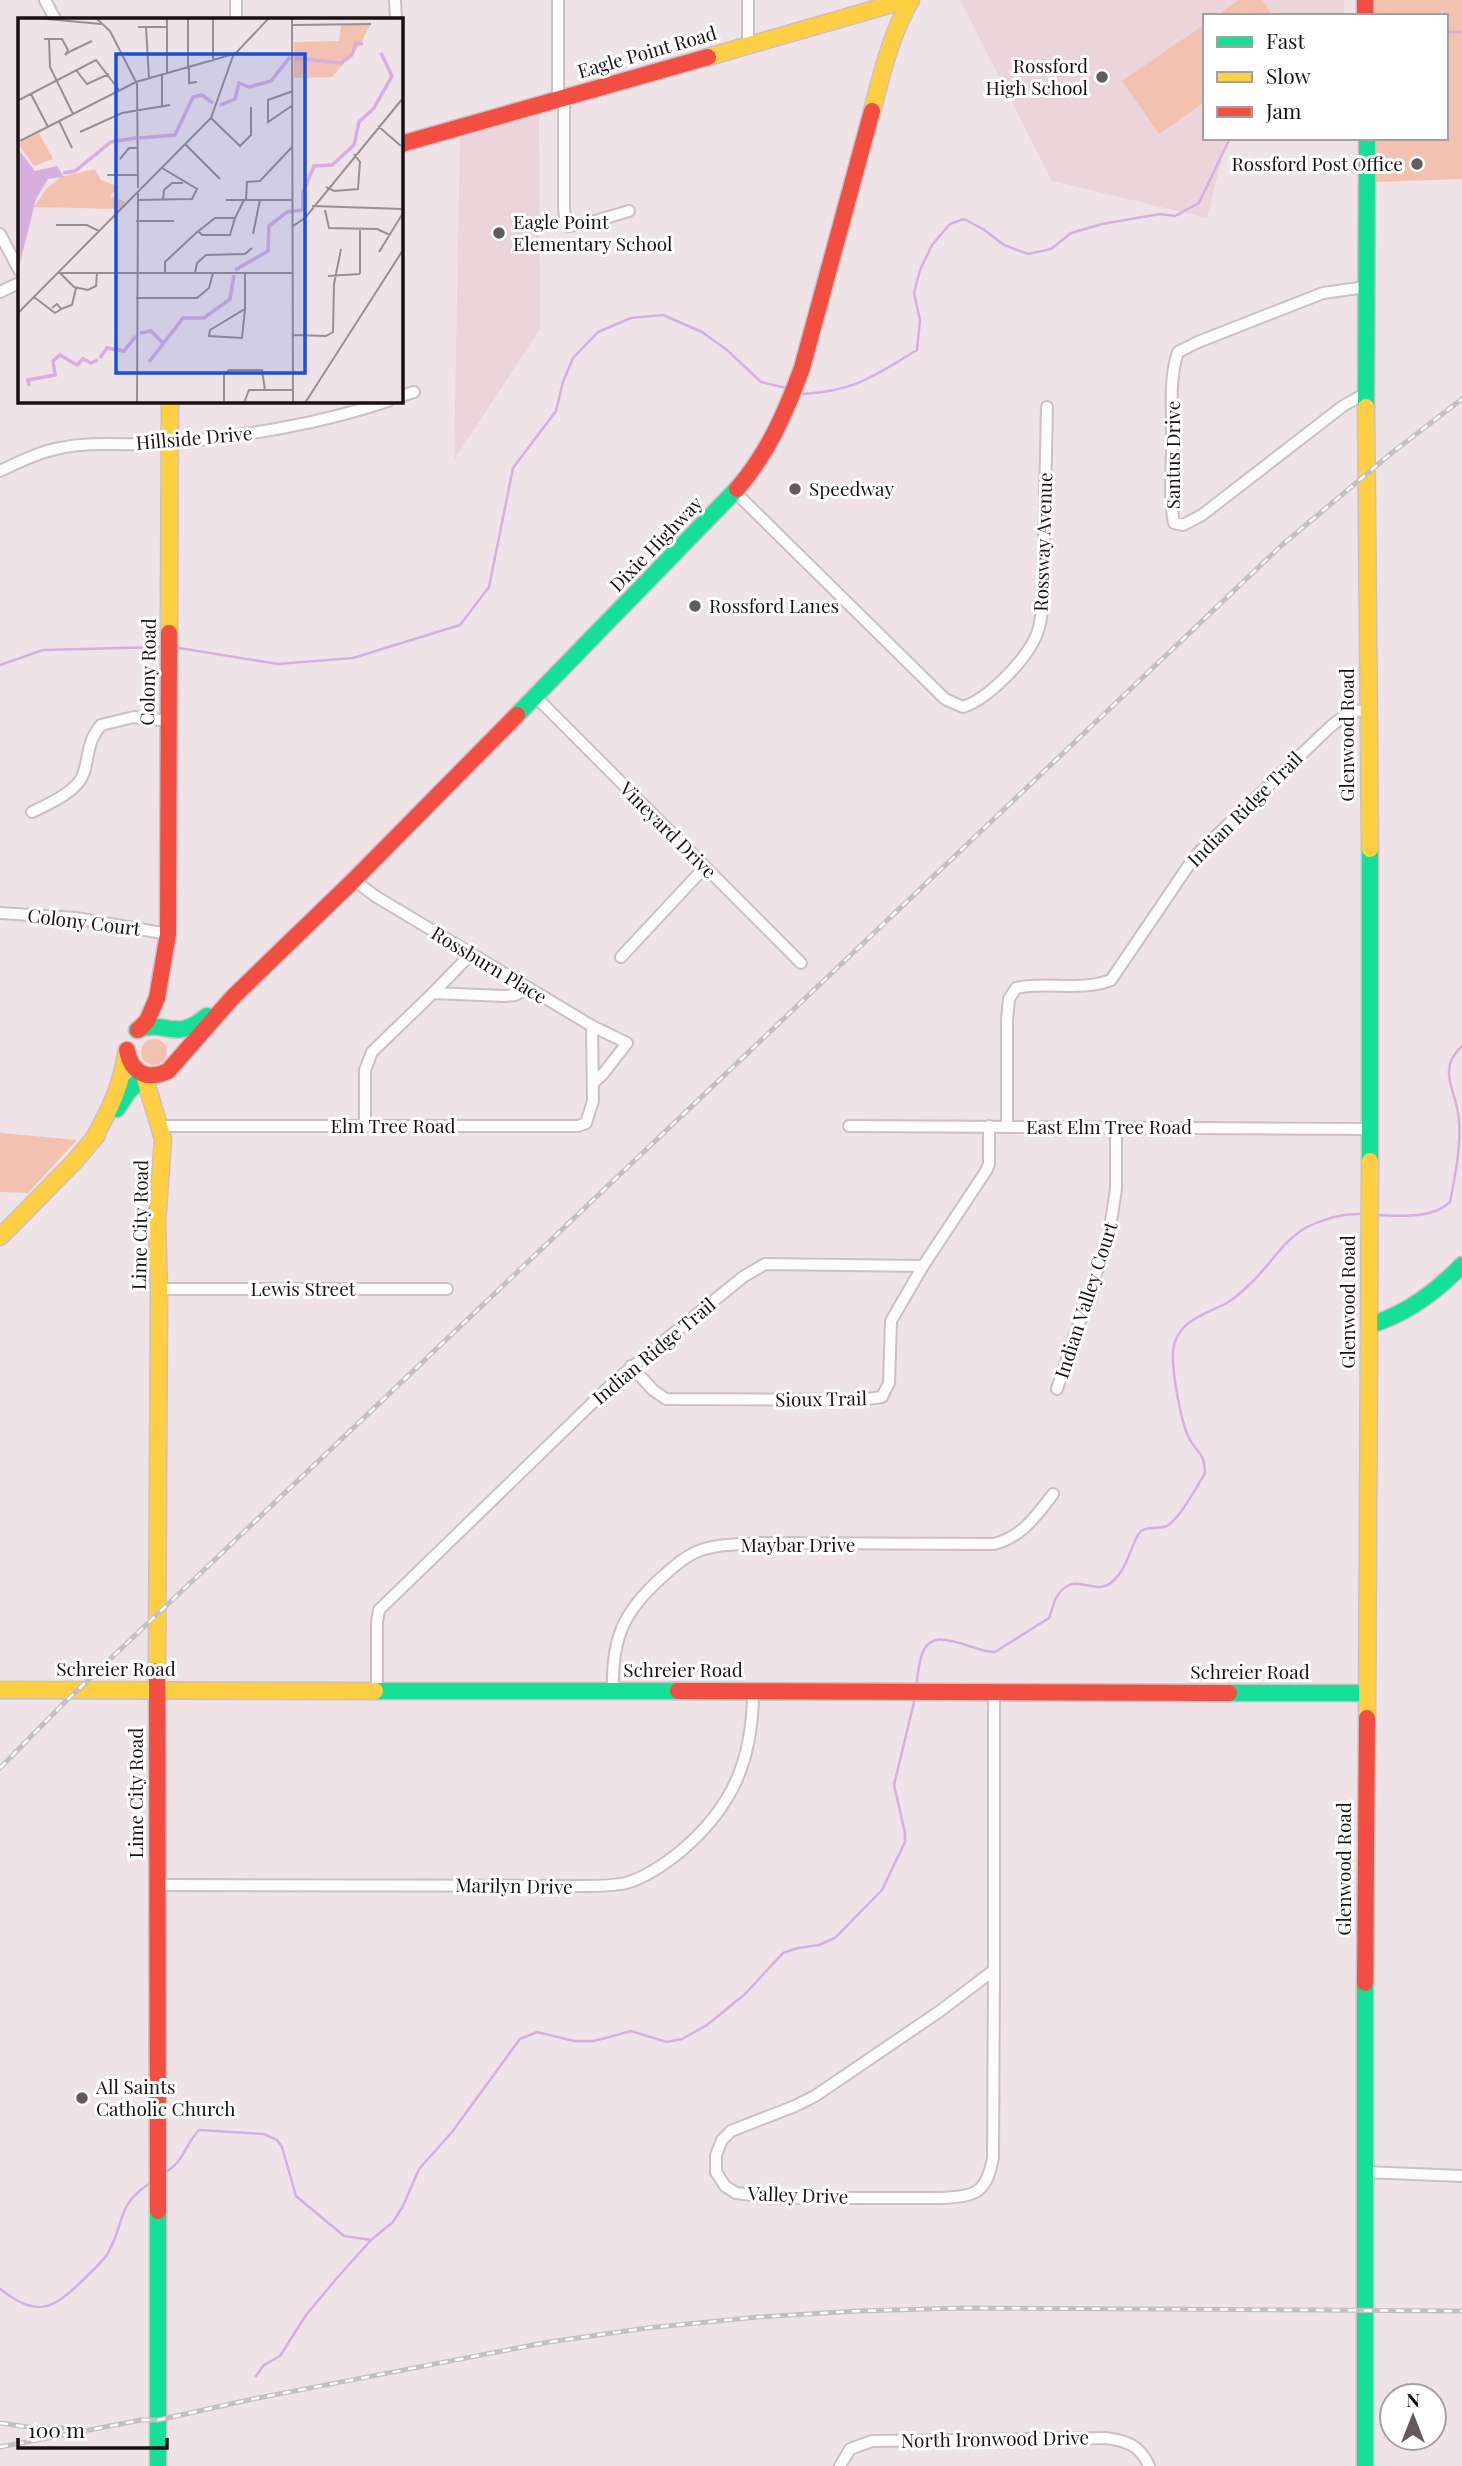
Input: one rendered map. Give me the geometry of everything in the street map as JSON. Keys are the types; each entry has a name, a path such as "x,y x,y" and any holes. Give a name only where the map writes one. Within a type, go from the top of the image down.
{"street":[{"path":"45,0 54,18"},
{"path":"236,0 236,18"},
{"path":"395,0 396,18"},
{"path":"558,0 566,224 585,225 629,211"},
{"path":"748,0 748,44"},
{"name":"Eagle Point Road","path":"402,144 906,0"},
{"name":"Dixie Highway","path":"171,1068 233,997 536,697 735,492 770,444 789,405 802,368 890,46 911,0"},
{"name":"Glenwood Road","path":"1365,2466 1366,1693 1370,1325 1367,140"},
{"path":"0,234 18,268"},
{"path":"0,292 18,283"},
{"name":"Santus Drive","path":"1366,287 1323,293 1178,352 1173,385 1174,523 1183,525 1202,514 1343,406 1366,393"},
{"path":"402,397 414,392"},
{"name":"Colony Road","path":"138,1030 147,1021 155,1001 166,939 170,402"},
{"name":"Hillside Drive","path":"0,471 32,456 61,447 80,444 170,443 291,428 358,406 382,402"},
{"name":"Rossway Avenue","path":"735,492 945,699 963,707 982,697 1015,665 1029,648 1040,623 1047,407"},
{"name":"Vineyard Drive","path":"536,697 801,963"},
{"name":"Indian Ridge Trail","path":"1007,1126 1007,1013 1009,999 1016,988 1038,985 1099,985 1111,980 1195,856 1286,767 1343,716 1355,710 1369,709"},
{"path":"32,812 77,785 84,774 88,748 101,725 134,717 169,721"},
{"path":"621,957 705,867"},
{"name":"Rossburn Place","path":"354,880 375,896 471,954 627,1044 593,1083"},
{"name":"Colony Court","path":"0,913 76,918 166,939"},
{"name":"Colony Road","path":"166,939 167,974 161,1005 169,1030"},
{"path":"365,1125 365,1070 372,1052 471,954"},
{"path":"433,993 503,996 515,995 529,988"},
{"name":"Dixie Highway","path":"138,1030 153,1026 169,1030 193,1027 233,997"},
{"name":"Elm Tree Road","path":"157,1118 365,1125 578,1126 586,1123 590,1116 593,1083 592,1026"},
{"path":"92,1141 113,1102 125,1068 132,1035 138,1030"},
{"path":"127,1050 135,1071 144,1076 155,1077 171,1068 178,1048 169,1030"},
{"name":"Lime City Road","path":"157,1118 161,1092 171,1068"},
{"path":"0,1237 74,1163 120,1106 128,1092 144,1076"},
{"name":"Lime City Road","path":"144,1076 163,1139 157,1222 158,2466"},
{"path":"120,1106 129,1100 139,1099 157,1118"},
{"name":"East Elm Tree Road","path":"849,1126 1369,1129"},
{"path":"923,1266 986,1171 989,1164 989,1126"},
{"name":"Indian Valley Court","path":"1057,1389 1109,1235 1116,1189 1116,1127"},
{"name":"Indian Ridge Trail","path":"377,1690 379,1610 631,1366 743,1277 765,1264 923,1266"},
{"path":"1370,1325 1401,1312 1439,1287 1462,1265"},
{"name":"Sioux Trail","path":"631,1366 653,1390 666,1399 860,1400 882,1397 889,1383 891,1321 923,1266"},
{"name":"Lewis Street","path":"159,1289 447,1289"},
{"name":"Maybar Drive","path":"614,1692 614,1653 620,1631 630,1611 668,1571 686,1557 729,1545 760,1543 994,1544 1009,1540 1032,1522 1053,1494"},
{"name":"Schreier Road","path":"0,1690 1366,1693"},
{"name":"Marilyn Drive","path":"157,1885 583,1886 628,1882 654,1870 673,1857 707,1827 721,1809 737,1783 744,1761 753,1691"},
{"name":"Valley Drive","path":"994,1970 940,2011 815,2096 731,2131 722,2140 716,2155 715,2164 720,2179 736,2193 774,2198 941,2198 964,2196 985,2185 993,2158 994,1970 995,1691"},
{"path":"1364,2172 1462,2176"},
{"name":"North Ironwood Drive","path":"840,2466 850,2449 872,2441 1106,2438 1127,2441 1144,2453 1149,2466"}],"shaded area":[{"name":"Rossford High School","path":"960,0 1344,0 1344,14 1203,14 1203,140 1226,140 1207,218 1052,181"},
{"path":"1239,0 1262,0 1272,14 1219,14"},
{"path":"1374,0 1462,0 1462,179 1375,182 1374,140 1448,140 1448,14 1374,14"},
{"path":"1203,25 1203,103 1159,134 1122,81"},
{"name":"Eagle Point Elementary School","path":"539,113 540,329 454,460 460,136"},
{"path":"154,1039 163,1043 167,1052 163,1061 154,1065 145,1061 141,1052 145,1043"},
{"path":"0,1132 77,1140 28,1193 0,1192"}],"waterway":[{"path":"1448,32 1462,32"},
{"path":"803,394 851,386 876,375 917,350 920,320 914,293 920,270 932,245 950,224 964,219 1004,245 1028,254 1051,249 1071,233 1102,224 1160,214 1175,216 1199,203 1229,140"},
{"path":"179,648 278,664 353,658 460,625 489,587 513,468 556,411 563,382 573,358 598,332 631,318 663,315 702,332 727,350 761,382 786,388"},
{"path":"0,665 43,650 161,647"},
{"path":"1377,1215 1425,1214 1450,1202 1459,1131 1458,1110 1449,1073 1454,1055 1462,1046"},
{"path":"916,1688 923,1652 933,1641 954,1641 995,1652 1049,1618 1056,1598 1063,1589 1070,1585 1098,1587 1112,1582 1124,1566 1141,1532 1147,1528 1167,1526 1177,1517 1205,1473 1201,1455 1185,1428 1177,1394 1173,1352 1179,1333 1199,1316 1238,1295 1298,1232 1327,1219 1363,1214"},
{"path":"256,2376 264,2365 280,2356 306,2315 337,2278 371,2240 393,2222 419,2169 452,2132 520,2039 537,2032 574,2041 594,2041 631,2031 667,2042 682,2039 707,2025 745,1994 783,1953 819,1945 835,1938 882,1890 905,1842 894,1785 915,1698"},
{"path":"163,2174 176,2164 199,2130 264,2134 277,2140 282,2147 296,2196 344,2236 371,2240"},
{"path":"0,2289 34,2307 43,2307 62,2298 106,2257 127,2206 140,2190 152,2182"}],"railway":[{"path":"0,1768 65,1702 1282,545 1394,451 1462,399"},
{"path":"0,2447 141,2420 158,2420 549,2342 647,2328 758,2317 964,2308 1462,2311"},
{"path":"0,2423 35,2428 63,2428"}],"traffic: fast":[{"path":"1366,407 1367,140"},
{"path":"517,715 737,489"},
{"path":"1370,849 1370,1161"},
{"path":"137,1030 147,1027 178,1030 196,1024 207,1016"},
{"path":"117,1109 128,1092 144,1076"},
{"path":"1370,1325 1396,1315 1420,1301 1462,1265"},
{"path":"375,1691 678,1691"},
{"path":"1229,1693 1366,1693"},
{"path":"1365,1983 1365,2466"},
{"path":"158,2211 158,2466"}],"traffic: slow":[{"path":"708,57 906,0"},
{"path":"872,111 883,68 911,0"},
{"path":"169,633 170,402"},
{"path":"1366,407 1370,849"},
{"path":"92,1141 114,1098 126,1053"},
{"path":"144,1076 163,1139 157,1222 157,1671"},
{"path":"0,1237 97,1135"},
{"path":"1367,1718 1370,1161"},
{"path":"0,1690 375,1691"}],"traffic: jam":[{"path":"1365,0 1365,14"},
{"path":"402,144 708,57"},
{"path":"737,489 775,432 802,368 872,111"},
{"path":"138,1030 147,1021 157,998 168,934 169,633"},
{"path":"127,1050 132,1064 141,1073 153,1075 168,1071 233,997 354,880 517,715"},
{"path":"157,1671 158,2211"},
{"path":"678,1691 1229,1693"},
{"path":"1365,1983 1367,1718"}],"place":[{"name":"Rossford High School","path":"1102,77"},
{"name":"Rossford Post Office","path":"1417,164"},
{"name":"Eagle Point Elementary School","path":"499,233"},
{"name":"Speedway","path":"795,489"},
{"name":"Rossford Lanes","path":"695,606"},
{"name":"All Saints Catholic Church","path":"82,2098"}]}
